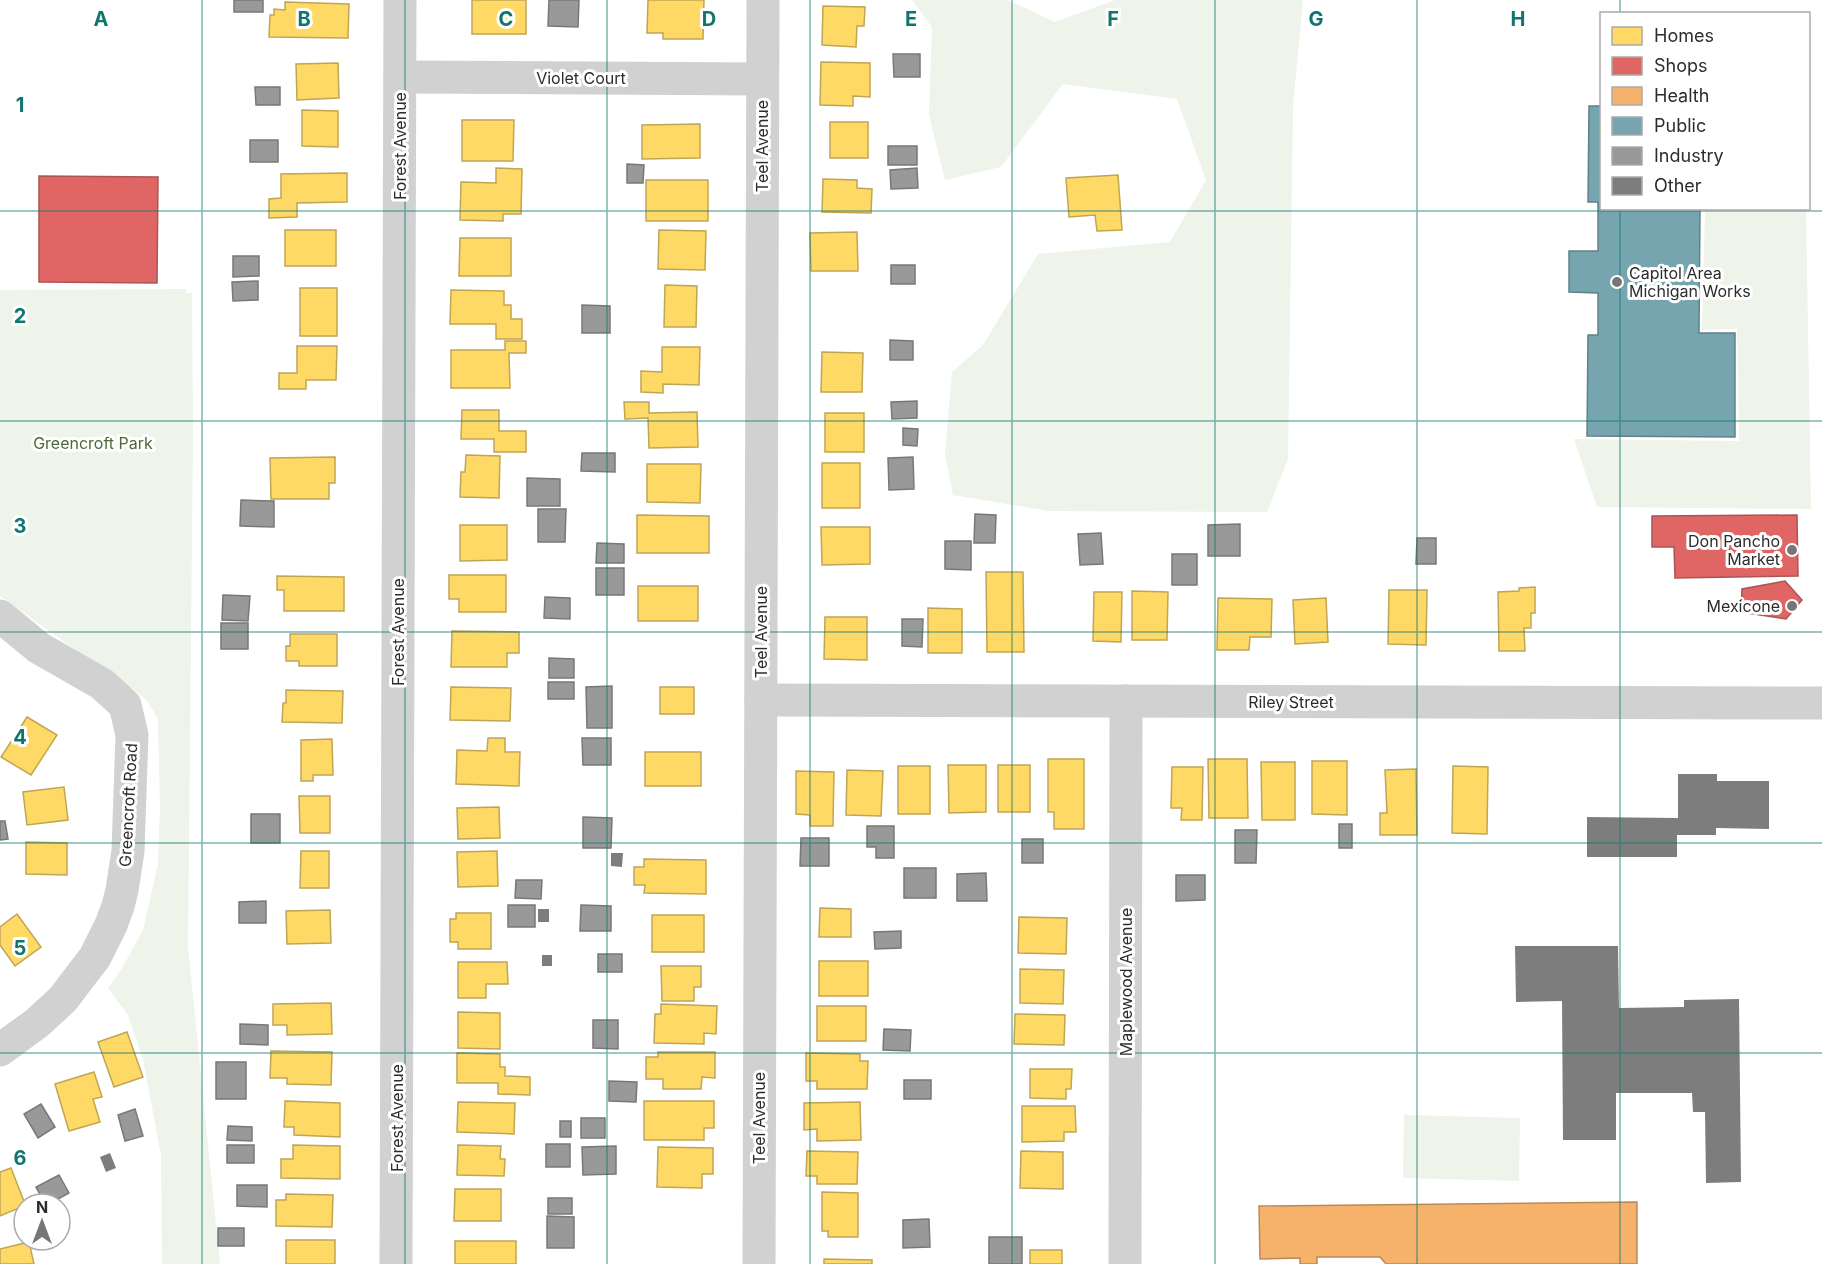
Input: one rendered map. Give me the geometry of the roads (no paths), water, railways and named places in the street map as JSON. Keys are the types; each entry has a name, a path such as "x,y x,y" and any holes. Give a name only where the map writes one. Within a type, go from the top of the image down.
{"street":[{"name":"Forest Avenue","path":"396,1264 400,0"},
{"name":"Teel Avenue","path":"759,1264 762,0"},
{"name":"Violet Court","path":"400,77 762,79"},
{"name":"Greencroft Road","path":"0,616 39,648 102,684 125,705 132,735 126,868 118,906 104,942 63,999 44,1017 0,1050"},
{"name":"Riley Street","path":"761,700 1822,703"},
{"name":"Maplewood Avenue","path":"1125,1264 1126,701"}],"place":[{"name":"Capitol Area Michigan Works","path":"1617,282"},
{"name":"Don Pancho Market","path":"1792,550"},
{"name":"Mexicone","path":"1792,606"}],"park label":[{"name":"Greencroft Park","path":"93,443"}]}
